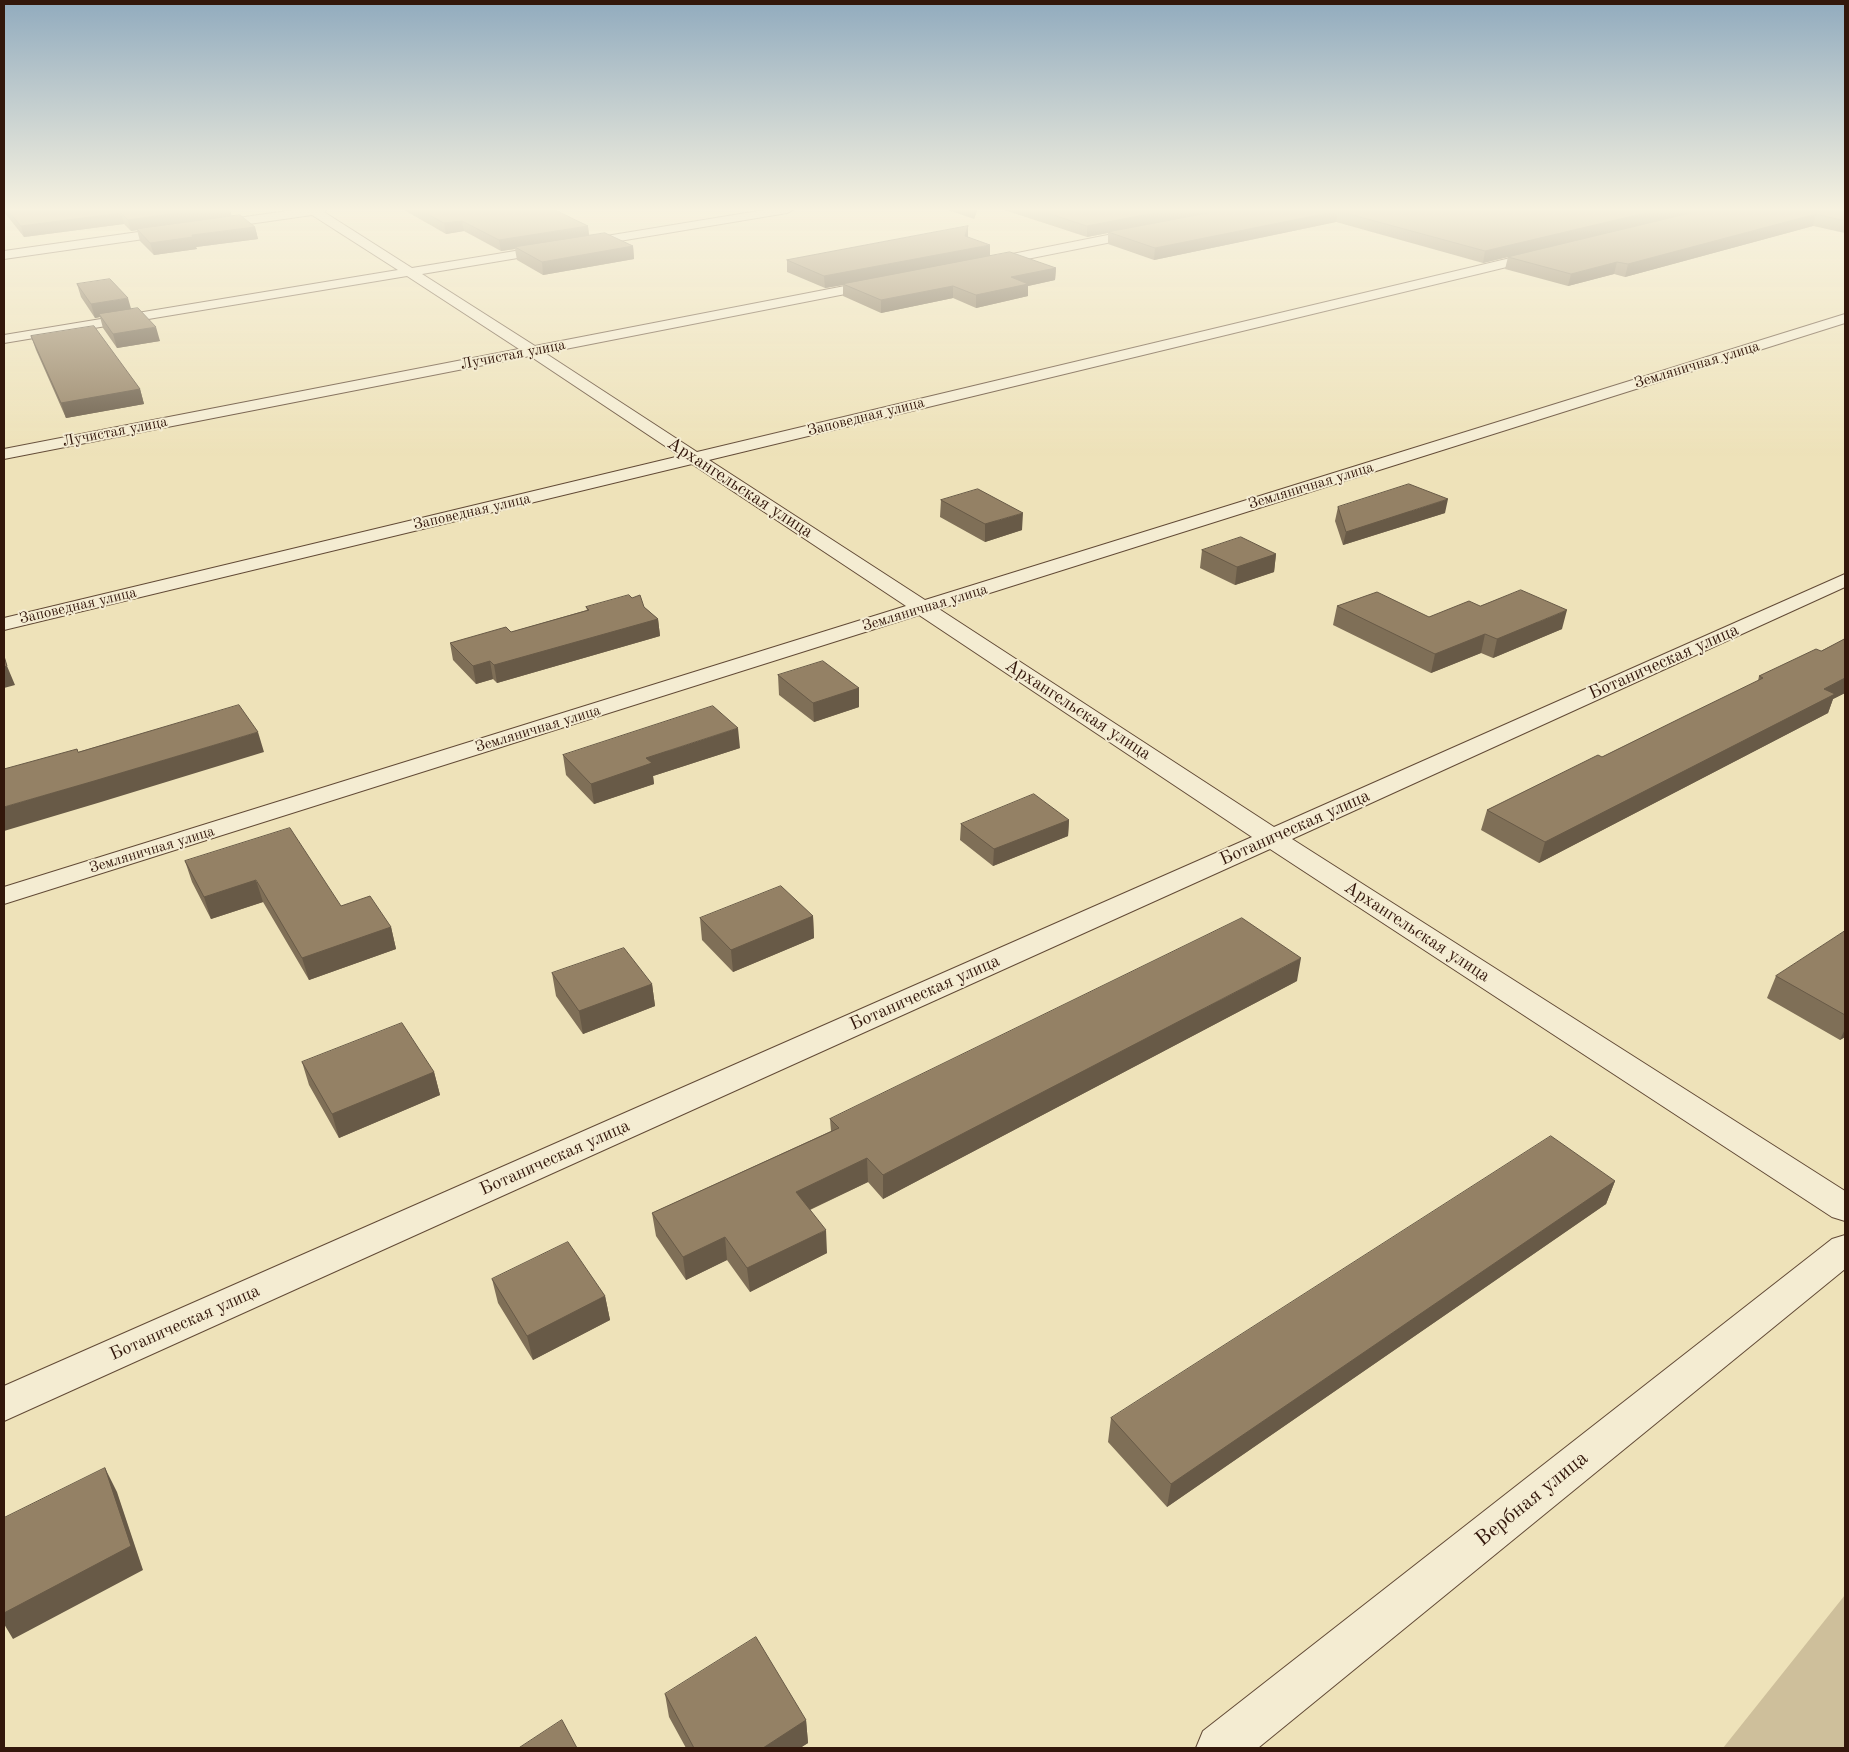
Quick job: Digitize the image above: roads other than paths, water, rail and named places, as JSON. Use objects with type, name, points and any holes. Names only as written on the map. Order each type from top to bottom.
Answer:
[{"type":"street","points":[[4,339],[289,292]]},
{"type":"street","name":"Архангельская улица","points":[[439,292],[924,608],[1272,838],[1845,1208]]},
{"type":"street","name":"Лучистая улица","points":[[4,454],[839,292]]},
{"type":"street","name":"Заповедная улица","points":[[4,624],[1390,292]]},
{"type":"street","name":"Земляничная улица","points":[[4,896],[1845,318]]},
{"type":"street","name":"Ботаническая улица","points":[[4,1404],[1845,580]]},
{"type":"street","name":"Вербная улица","points":[[1220,1748],[1845,1249]]}]
